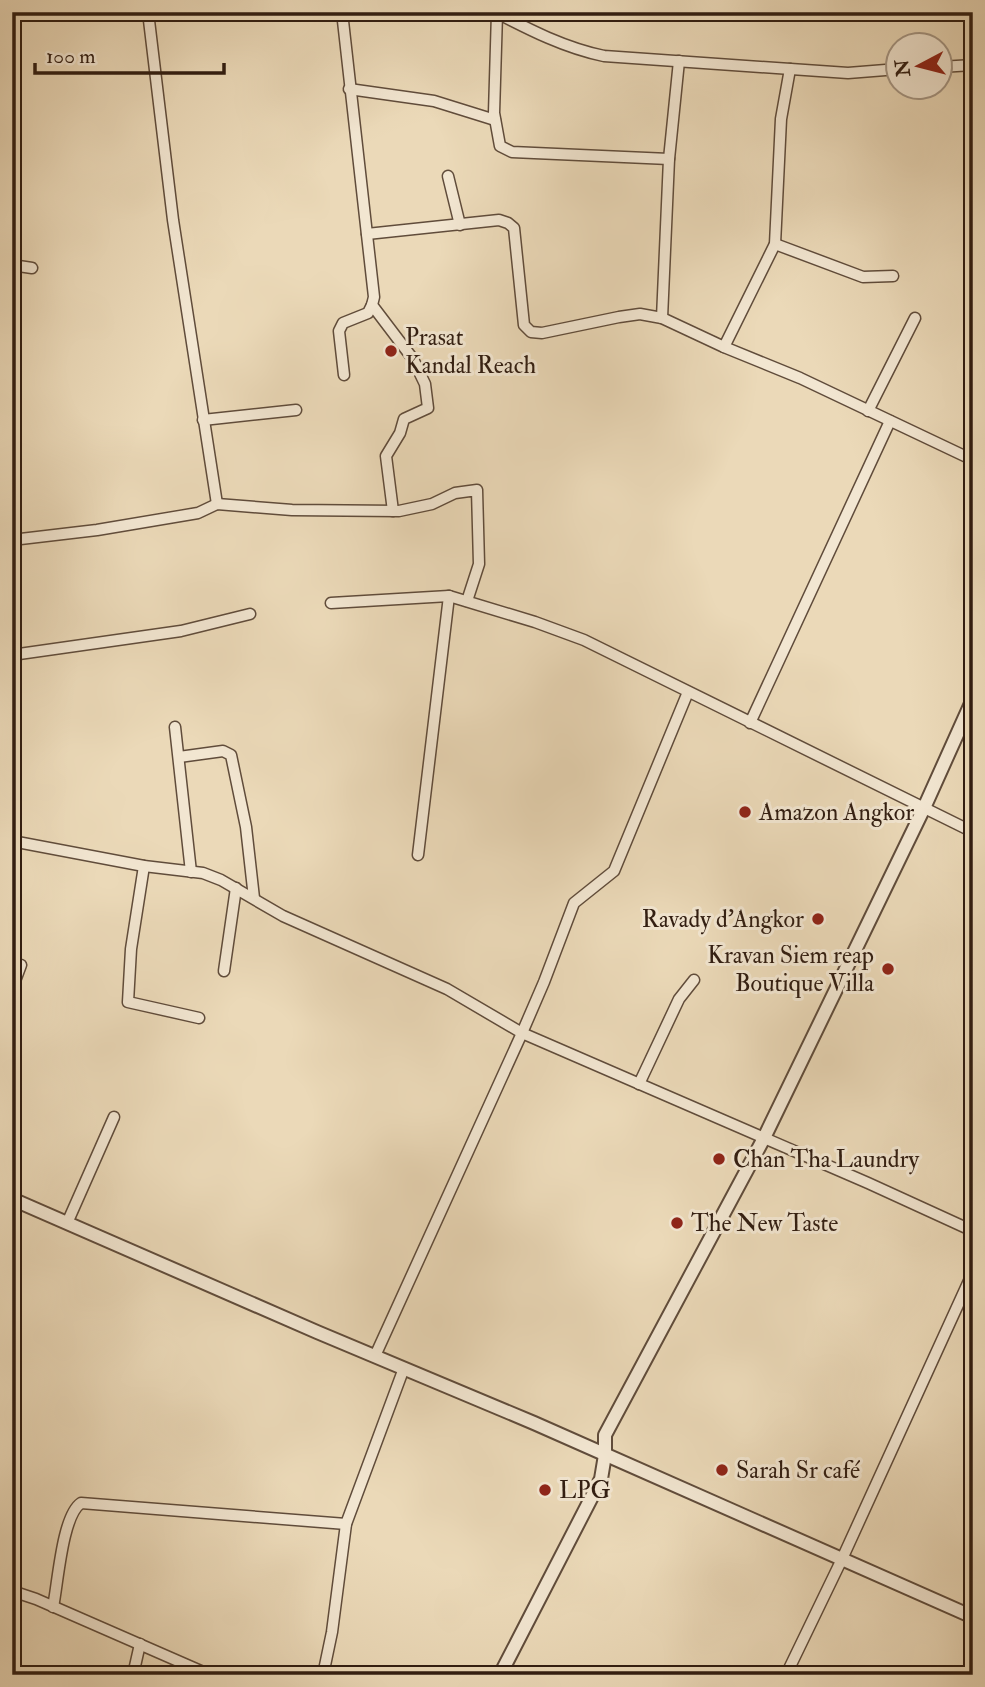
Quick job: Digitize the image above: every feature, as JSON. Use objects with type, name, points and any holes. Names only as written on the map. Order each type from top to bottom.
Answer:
[{"type":"street","points":[[148,12],[173,220],[217,504]]},
{"type":"street","points":[[342,12],[374,297],[368,313],[343,323],[339,331],[344,375]]},
{"type":"street","points":[[668,159],[512,152],[500,146],[495,120],[496,13],[552,40],[583,52],[604,56],[848,72],[884,70]]},
{"type":"street","points":[[662,318],[668,159],[679,61]]},
{"type":"street","points":[[954,66],[973,65]]},
{"type":"street","points":[[724,347],[775,244],[781,119],[790,69]]},
{"type":"street","points":[[349,89],[434,101],[495,120]]},
{"type":"street","points":[[448,176],[460,225]]},
{"type":"street","points":[[367,234],[499,220],[508,223],[513,228],[524,325],[531,332],[542,333],[639,314],[662,318],[800,378],[973,460]]},
{"type":"street","points":[[775,244],[863,277],[893,276]]},
{"type":"street","points":[[12,265],[32,268]]},
{"type":"street","points":[[372,305],[413,359],[425,384],[428,408],[404,419],[386,456],[393,511]]},
{"type":"street","points":[[868,411],[915,318]]},
{"type":"street","points":[[202,420],[296,410]]},
{"type":"street","points":[[750,723],[890,421]]},
{"type":"street","points":[[12,540],[97,530],[198,513],[217,504],[292,510],[393,511],[432,504],[455,493],[477,490],[479,564],[467,601]]},
{"type":"street","points":[[418,855],[449,596]]},
{"type":"street","points":[[331,603],[449,596],[584,640],[973,832]]},
{"type":"street","points":[[12,655],[181,631],[250,614]]},
{"type":"street","points":[[375,1356],[522,1033],[574,903],[614,871],[688,692]]},
{"type":"street","points":[[500,1675],[601,1479],[605,1435],[764,1138],[924,808],[973,699]]},
{"type":"street","points":[[176,727],[191,872]]},
{"type":"street","points":[[179,757],[223,751],[231,755],[246,827],[254,898]]},
{"type":"street","points":[[12,841],[144,866],[191,872],[221,880],[283,916],[447,989],[522,1033],[973,1231]]},
{"type":"street","points":[[144,866],[131,948],[128,1002],[130,1005],[199,1018]]},
{"type":"street","points":[[224,971],[236,888]]},
{"type":"street","points":[[12,989],[21,965]]},
{"type":"street","points":[[639,1084],[679,999],[694,980]]},
{"type":"street","points":[[68,1221],[114,1117]]},
{"type":"street","points":[[12,1199],[68,1221],[973,1617]]},
{"type":"street","points":[[786,1675],[973,1272]]},
{"type":"street","points":[[323,1675],[332,1632],[346,1524],[404,1368]]},
{"type":"street","points":[[53,1607],[68,1525],[74,1509],[80,1503],[346,1524]]},
{"type":"street","points":[[12,1591],[210,1675]]},
{"type":"street","points":[[133,1675],[140,1644]]},
{"type":"place","name":"Prasat Kandal Reach","points":[[391,351]]},
{"type":"place","name":"Amazon Angkor","points":[[745,812]]},
{"type":"place","name":"Ravady d'Angkor","points":[[818,919]]},
{"type":"place","name":"Kravan Siem reap Boutique Villa","points":[[888,969]]},
{"type":"place","name":"Chan Tha Laundry","points":[[719,1159]]},
{"type":"place","name":"The New Taste","points":[[677,1223]]},
{"type":"place","name":"Sarah Sr café","points":[[722,1470]]},
{"type":"place","name":"LPG","points":[[545,1490]]}]
